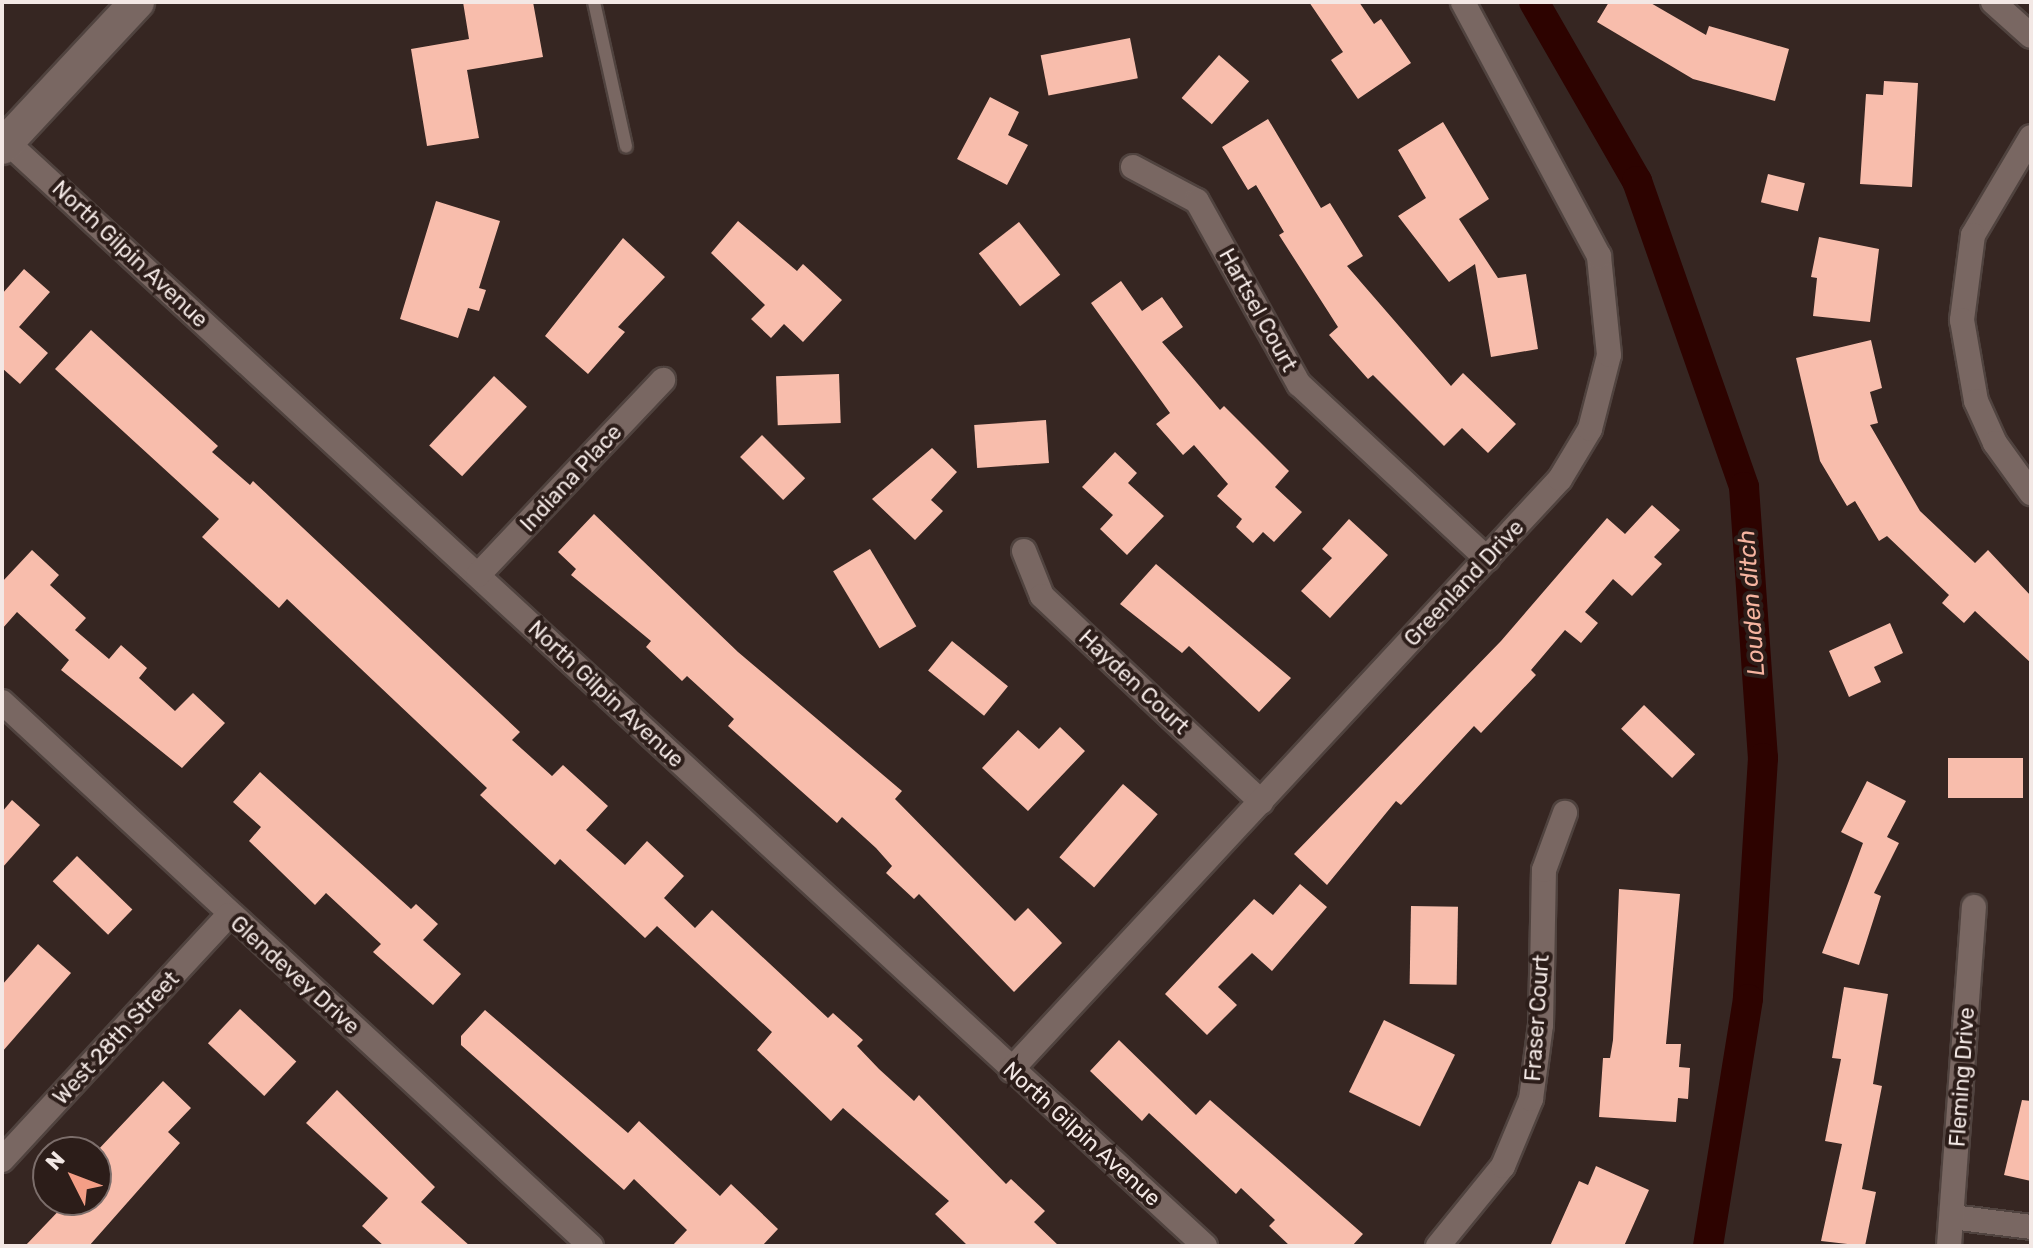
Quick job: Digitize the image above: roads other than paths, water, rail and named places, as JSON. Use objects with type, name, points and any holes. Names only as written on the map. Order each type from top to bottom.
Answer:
[{"type":"main road","points":[[4,144],[137,2]]},
{"type":"street","name":"Greenland Drive","points":[[1011,1070],[1487,559],[1579,453],[1604,379],[1609,314],[1599,256],[1463,2]]},
{"type":"street","points":[[1993,2],[2031,36]]},
{"type":"street","points":[[2031,137],[1973,235],[1962,320],[1976,401],[1995,443],[2031,493]]},
{"type":"street","name":"North Gilpin Avenue","points":[[4,144],[478,575],[1205,1246]]},
{"type":"street","name":"Hartsel Court","points":[[1133,167],[1197,201],[1299,384],[1487,559]]},
{"type":"street","name":"Indiana Place","points":[[478,575],[663,380]]},
{"type":"street","name":"Hayden Court","points":[[1024,551],[1042,596],[1261,802]]},
{"type":"street","name":"Glendevey Drive","points":[[2,702],[229,915],[591,1246]]},
{"type":"street","name":"Fraser Court","points":[[1438,1246],[1503,1166],[1531,1099],[1541,1025],[1544,870],[1565,813]]},
{"type":"street","name":"Fleming Drive","points":[[1949,1246],[1974,907]]},
{"type":"street","name":"West 28th Street","points":[[2,1160],[229,915]]},
{"type":"street","points":[[1952,1217],[2031,1227]]},
{"type":"lane","points":[[594,2],[626,146]]},
{"type":"waterway","name":"Louden ditch","points":[[1534,2],[1637,181],[1744,487],[1763,758],[1748,999],[1708,1246]]}]
